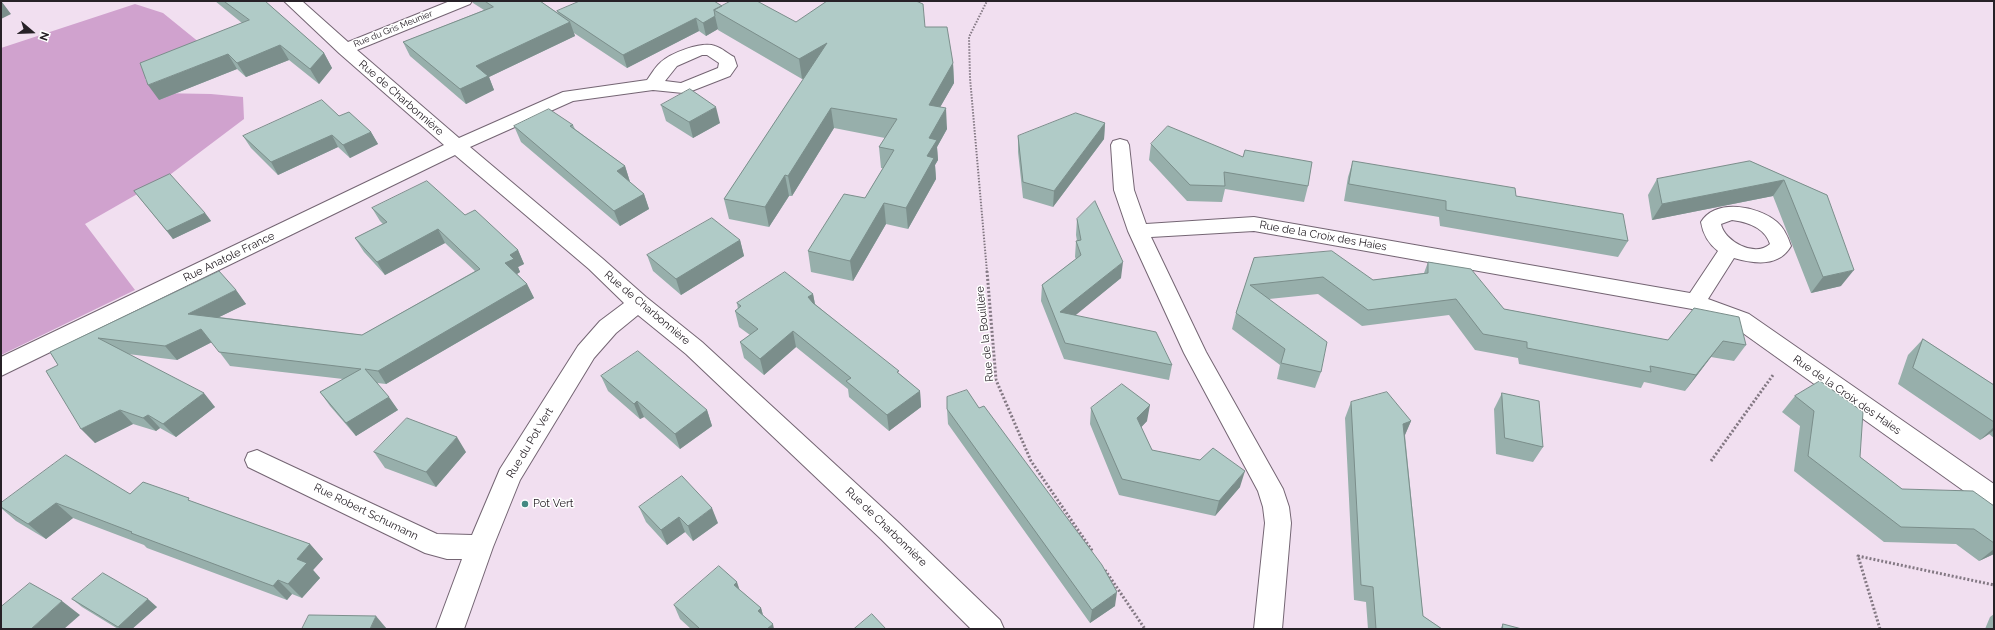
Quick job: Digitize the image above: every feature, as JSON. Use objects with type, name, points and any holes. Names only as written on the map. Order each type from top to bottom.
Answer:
[{"type":"street","name":"Rue de Charbonnière","points":[[292,1],[457,147],[596,264],[638,303],[700,353],[895,535],[990,629]]},
{"type":"street","name":"Rue du Gris Meunier","points":[[345,49],[464,1]]},
{"type":"street","name":"Rue Anatole France","points":[[1,367],[457,147],[569,96],[653,86]]},
{"type":"street","points":[[1120,145],[1124,190],[1138,231],[1195,353],[1270,489],[1276,507],[1278,523],[1268,629]]},
{"type":"street","name":"Rue de la Croix des Haies","points":[[1138,231],[1254,224],[1695,302],[1740,320],[1994,498]]},
{"type":"street","points":[[1695,302],[1730,249]]},
{"type":"street","name":"Rue du Pot Vert","points":[[450,629],[480,547],[509,476],[586,352],[608,327],[638,303]]},
{"type":"street","name":"Rue Robert Schumann","points":[[257,460],[434,545],[447,547],[480,547]]},
{"type":"path","name":"Rue de la Bouillère","points":[[987,1],[969,36],[996,380],[1031,461],[1096,557]]},
{"type":"path","points":[[1711,461],[1789,354]]},
{"type":"path","points":[[1880,629],[1858,556],[1994,585]]},
{"type":"path","points":[[1101,564],[1145,629]]},
{"type":"shaded area","points":[[135,4],[163,13],[200,43],[145,79],[156,93],[211,94],[243,97],[244,119],[167,177],[85,224],[135,290],[1,355],[1,48]]},
{"type":"building","points":[[224,1],[265,1],[324,53],[310,69],[280,45],[237,63],[228,54],[148,85],[140,63],[249,20]]},
{"type":"building","points":[[485,1],[540,1],[570,22],[476,66],[488,76],[460,89],[403,42],[493,7]]},
{"type":"building","points":[[580,1],[714,1],[722,6],[714,10],[715,16],[703,23],[696,18],[623,55],[557,11]]},
{"type":"building","points":[[731,1],[757,1],[796,22],[827,1],[916,1],[923,4],[925,27],[947,27],[953,63],[929,105],[946,108],[929,138],[937,140],[927,156],[934,158],[906,208],[884,203],[850,261],[808,251],[844,194],[865,198],[894,150],[879,147],[897,119],[831,108],[788,176],[785,175],[765,207],[724,199],[827,43],[799,59],[714,10]]},
{"type":"building","points":[[690,89],[716,107],[689,122],[661,105]]},
{"type":"building","points":[[322,100],[339,116],[349,112],[371,132],[343,145],[332,135],[271,162],[243,136]]},
{"type":"building","points":[[549,109],[573,125],[570,126],[625,166],[617,171],[644,194],[614,211],[514,126]]},
{"type":"building","points":[[1076,113],[1105,123],[1054,191],[1023,182],[1018,136]]},
{"type":"building","points":[[1168,126],[1243,157],[1245,150],[1312,162],[1308,186],[1224,172],[1225,186],[1190,185],[1151,144]]},
{"type":"building","points":[[1353,161],[1515,188],[1516,196],[1623,214],[1628,241],[1446,210],[1446,201],[1349,184]]},
{"type":"building","points":[[1750,161],[1827,195],[1854,270],[1823,277],[1784,180],[1662,204],[1657,179]]},
{"type":"building","points":[[170,174],[205,213],[167,231],[134,191]]},
{"type":"building","points":[[427,181],[465,215],[475,210],[518,250],[510,255],[514,259],[505,263],[527,284],[378,371],[365,369],[389,397],[346,423],[320,392],[361,369],[219,352],[201,329],[165,346],[98,338],[204,393],[163,424],[148,415],[143,418],[120,410],[81,429],[46,371],[58,365],[50,352],[219,271],[236,290],[188,314],[362,335],[480,269],[438,229],[377,262],[355,238],[387,222],[372,208]]},
{"type":"building","points":[[1095,201],[1123,262],[1060,312],[1156,332],[1172,365],[1065,343],[1042,285],[1081,255],[1076,241],[1081,240],[1077,219]]},
{"type":"building","points":[[712,218],[740,240],[676,279],[647,255]]},
{"type":"building","points":[[1332,251],[1373,280],[1428,273],[1428,262],[1471,269],[1504,309],[1668,340],[1694,308],[1739,317],[1746,345],[1723,341],[1696,375],[1650,366],[1651,372],[1527,348],[1527,342],[1483,334],[1456,299],[1368,310],[1323,277],[1250,285],[1327,342],[1321,372],[1281,363],[1285,349],[1236,313],[1254,258]]},
{"type":"building","points":[[785,272],[813,294],[808,297],[813,303],[899,371],[897,372],[920,391],[887,415],[846,381],[851,378],[793,331],[760,359],[740,342],[758,329],[735,311],[741,306],[737,303]]},
{"type":"building","points":[[1923,339],[1994,385],[1994,422],[1913,368]]},
{"type":"building","points":[[638,351],[707,410],[675,434],[637,401],[634,404],[601,376]]},
{"type":"building","points":[[1820,381],[1863,412],[1860,457],[1902,489],[1973,491],[1994,506],[1994,543],[1974,529],[1901,527],[1808,456],[1814,411],[1795,396]]},
{"type":"building","points":[[1122,384],[1150,405],[1137,418],[1152,450],[1200,460],[1213,448],[1245,471],[1219,501],[1122,479],[1091,408]]},
{"type":"building","points":[[967,390],[979,408],[984,406],[1102,565],[1117,592],[1092,610],[947,409],[947,397]]},
{"type":"building","points":[[1387,392],[1411,421],[1403,424],[1423,616],[1442,629],[1376,629],[1373,587],[1361,585],[1351,402]]},
{"type":"building","points":[[1502,393],[1539,401],[1543,447],[1505,438]]},
{"type":"building","points":[[407,418],[457,437],[426,472],[374,452]]},
{"type":"building","points":[[66,455],[130,494],[143,482],[189,498],[188,500],[310,544],[297,559],[307,563],[288,584],[278,580],[273,586],[131,533],[132,532],[56,503],[28,524],[1,507],[1,503]]},
{"type":"building","points":[[682,476],[712,508],[688,526],[679,517],[661,530],[639,507]]},
{"type":"building","points":[[719,566],[737,582],[734,585],[761,608],[758,611],[773,624],[767,629],[700,629],[674,605]]},
{"type":"building","points":[[103,573],[148,599],[118,627],[72,599]]},
{"type":"building","points":[[30,583],[62,601],[31,629],[1,629],[1,607]]},
{"type":"building","points":[[872,614],[886,629],[854,629]]},
{"type":"building","points":[[309,615],[376,616],[370,629],[302,629]]},
{"type":"building","points":[[1503,624],[1522,629],[1503,629]]},
{"type":"place","name":"Pot Vert","points":[[525,504]]}]
